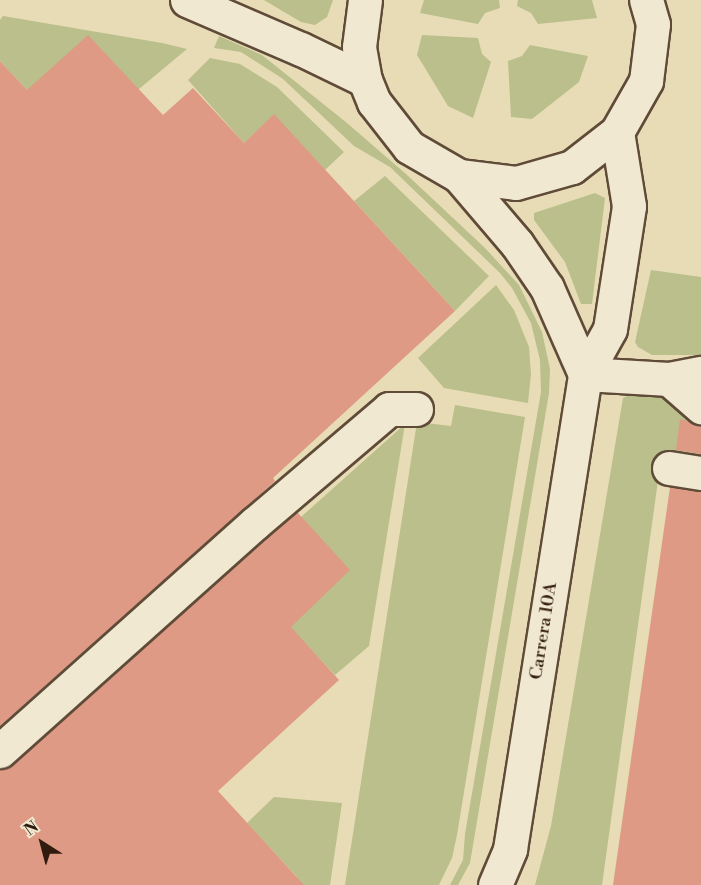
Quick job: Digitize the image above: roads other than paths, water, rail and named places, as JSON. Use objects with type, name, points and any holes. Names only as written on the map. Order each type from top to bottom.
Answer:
[{"type":"street","points":[[187,0],[248,25],[365,80]]},
{"type":"street","points":[[365,0],[359,47],[365,80],[374,102],[409,147],[459,176],[517,244],[547,288],[585,374]]},
{"type":"street","points":[[459,176],[516,183],[561,171],[572,167],[617,132],[646,81],[654,8]]},
{"type":"street","points":[[585,374],[610,329],[629,206],[617,132]]},
{"type":"street","points":[[585,374],[669,379],[701,373]]},
{"type":"street","name":"Carrera 10A","points":[[495,885],[510,849],[585,374]]},
{"type":"street","points":[[669,379],[701,407]]},
{"type":"street","points":[[0,751],[254,524],[389,409],[416,409]]},
{"type":"street","points":[[669,468],[701,473]]}]
